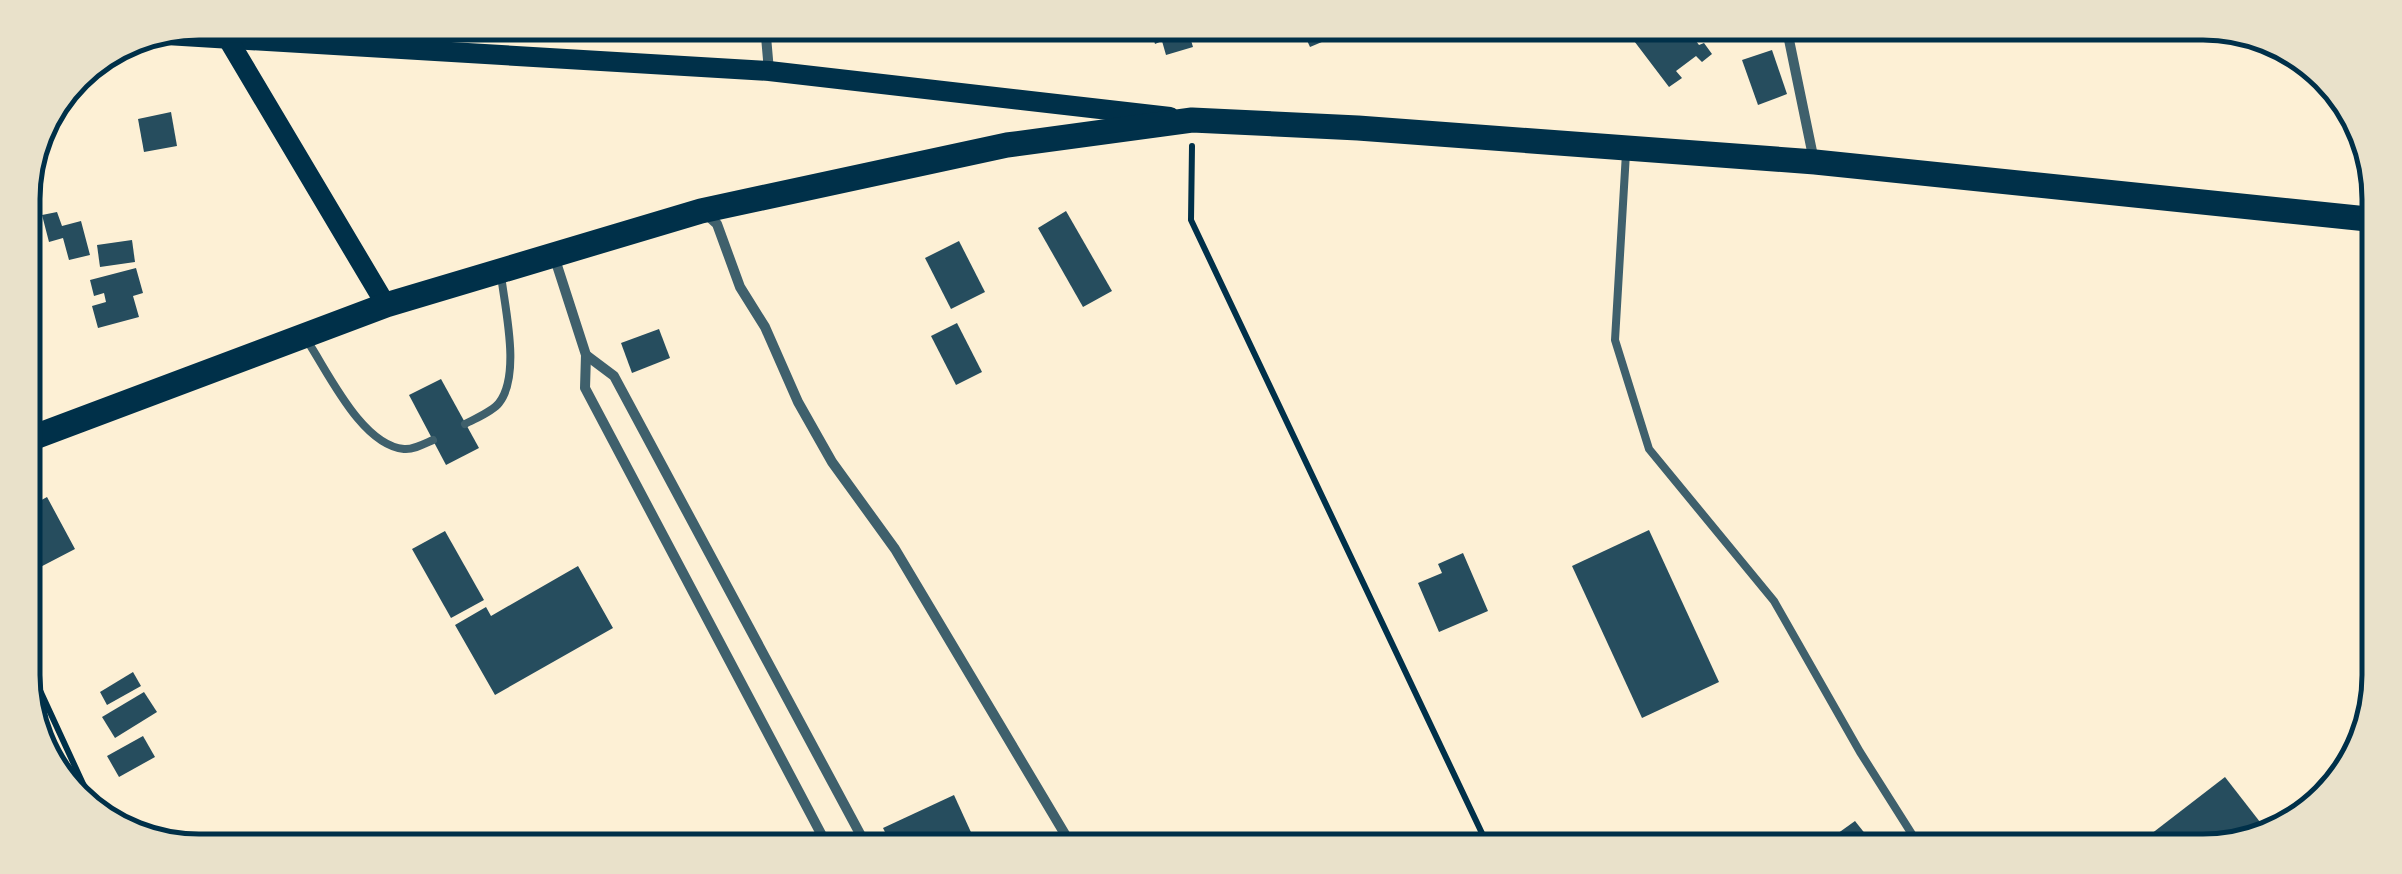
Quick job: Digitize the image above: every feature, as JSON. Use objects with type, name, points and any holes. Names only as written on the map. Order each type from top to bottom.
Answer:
[{"type":"main road","points":[[219,40],[769,71],[1192,120],[1358,128],[1814,162],[2362,218]]},
{"type":"main road","points":[[230,41],[386,305]]},
{"type":"main road","points":[[40,435],[386,305],[701,210],[1006,145],[1192,120]]},
{"type":"street","points":[[766,40],[769,71]]},
{"type":"street","points":[[1789,40],[1814,162]]},
{"type":"street","points":[[701,210],[717,224],[740,287],[765,327],[798,402],[832,462],[895,549],[1065,834]]},
{"type":"street","points":[[554,255],[586,355],[585,388],[821,834]]},
{"type":"street","points":[[586,355],[614,376],[860,834]]},
{"type":"lane","points":[[1626,149],[1615,340],[1649,449],[1774,601],[1912,834]]},
{"type":"lane","points":[[465,424],[498,405],[508,386],[511,360],[500,271]]},
{"type":"lane","points":[[304,336],[369,434],[386,446],[408,450],[433,440]]},
{"type":"path","points":[[1192,120],[1191,220],[1481,834]]},
{"type":"path","points":[[42,694],[83,784]]},
{"type":"building","points":[[1154,40],[1191,40],[1193,47],[1166,55],[1162,41],[1155,44]]},
{"type":"building","points":[[1307,40],[1327,40],[1310,47]]},
{"type":"building","points":[[1633,40],[1704,43],[1712,54],[1702,62],[1696,56],[1676,71],[1682,78],[1669,87]]},
{"type":"building","points":[[1772,50],[1787,94],[1758,105],[1742,60]]},
{"type":"building","points":[[171,112],[177,146],[144,152],[138,119]]},
{"type":"building","points":[[1066,211],[1112,291],[1083,307],[1038,228]]},
{"type":"building","points":[[57,212],[62,226],[81,221],[90,255],[69,260],[63,238],[49,242],[42,215]]},
{"type":"building","points":[[132,240],[135,262],[100,267],[97,245]]},
{"type":"building","points":[[959,241],[985,292],[951,309],[925,258]]},
{"type":"building","points":[[136,268],[143,293],[133,296],[139,317],[98,328],[92,306],[106,302],[104,293],[94,296],[90,280]]},
{"type":"building","points":[[957,323],[982,372],[956,385],[931,336]]},
{"type":"building","points":[[659,329],[670,358],[632,373],[621,343]]},
{"type":"building","points":[[441,379],[479,448],[446,465],[409,395]]},
{"type":"building","points":[[47,497],[75,549],[40,567],[40,501]]},
{"type":"building","points":[[1649,530],[1719,682],[1642,718],[1572,566]]},
{"type":"building","points":[[445,531],[484,600],[451,618],[412,549]]},
{"type":"building","points":[[1463,553],[1488,611],[1439,632],[1418,583],[1442,573],[1438,564]]},
{"type":"building","points":[[578,566],[613,628],[495,695],[455,625],[486,607],[491,616]]},
{"type":"building","points":[[133,672],[141,686],[107,705],[100,692]]},
{"type":"building","points":[[144,692],[157,712],[115,738],[102,717]]},
{"type":"building","points":[[143,736],[155,757],[119,777],[107,756]]},
{"type":"building","points":[[2225,777],[2261,823],[2214,834],[2151,834]]},
{"type":"building","points":[[954,795],[972,834],[886,834],[883,828]]},
{"type":"building","points":[[1855,821],[1865,834],[1837,834]]}]
